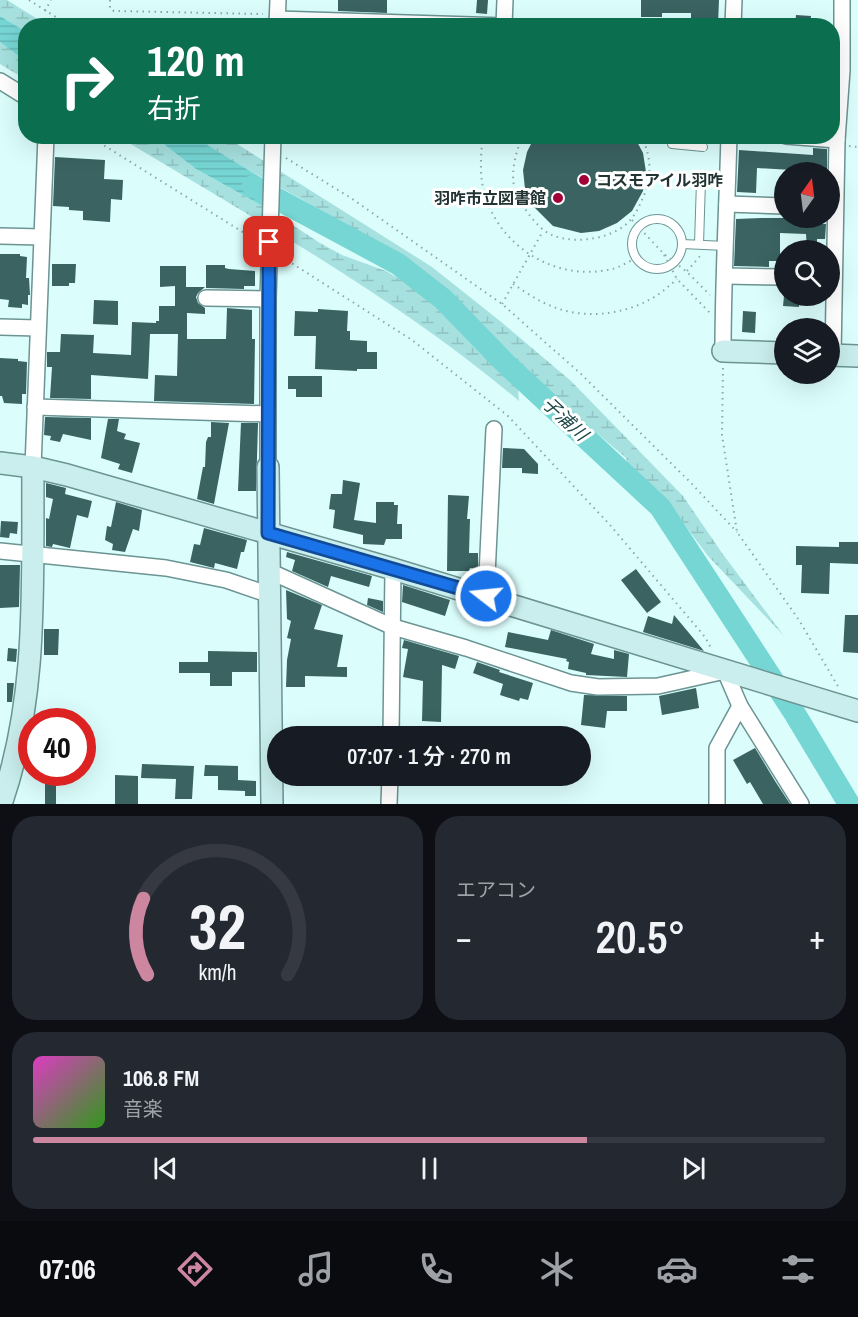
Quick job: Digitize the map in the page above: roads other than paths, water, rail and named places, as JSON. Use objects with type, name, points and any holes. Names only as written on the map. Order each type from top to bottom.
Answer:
[{"type":"street","points":[[505,0],[505,18]]},
{"type":"street","points":[[733,18],[734,0]]},
{"type":"street","points":[[839,18],[840,0]]},
{"type":"street","points":[[278,15],[340,18]]},
{"type":"street","points":[[0,81],[18,92]]},
{"type":"street","points":[[1,804],[13,767],[26,700],[32,627],[33,467],[46,144]]},
{"type":"street","points":[[729,144],[722,308],[723,351],[774,353]]},
{"type":"street","points":[[836,162],[837,144]]},
{"type":"street","points":[[272,147],[268,299],[268,533],[272,804]]},
{"type":"street","points":[[727,204],[774,206]]},
{"type":"street","points":[[0,236],[42,237]]},
{"type":"street","points":[[725,276],[774,277]]},
{"type":"street","points":[[206,298],[268,299]]},
{"type":"street","points":[[0,327],[38,328]]},
{"type":"street","points":[[840,355],[858,356]]},
{"type":"street","points":[[35,407],[268,414]]},
{"type":"street","points":[[486,596],[494,429]]},
{"type":"street","points":[[0,463],[33,467],[67,475],[393,569],[849,708]]},
{"type":"street","points":[[0,551],[166,568],[226,580],[270,595]]},
{"type":"street","points":[[391,726],[393,569]]},
{"type":"street","points":[[269,571],[393,627],[466,648],[571,683],[598,687],[658,686],[725,671]]},
{"type":"street","points":[[725,671],[740,706],[801,804]]},
{"type":"street","points":[[717,804],[717,748],[740,706]]},
{"type":"street","points":[[389,804],[390,786]]},
{"type":"lane","points":[[672,144],[703,147]]},
{"type":"lane","points":[[701,181],[703,245]]},
{"type":"lane","points":[[664,220],[677,229],[682,244],[681,254],[672,264],[653,269],[641,263],[632,245],[639,228],[648,221],[664,220]]},
{"type":"lane","points":[[682,244],[726,246]]},
{"type":"waterway","name":"子浦川","points":[[253,186],[398,264],[443,299],[505,363],[660,507],[795,714],[849,804]]},
{"type":"place","name":"コスモアイル羽咋","points":[[584,180]]},
{"type":"place","name":"羽咋市立図書館","points":[[558,198]]}]
